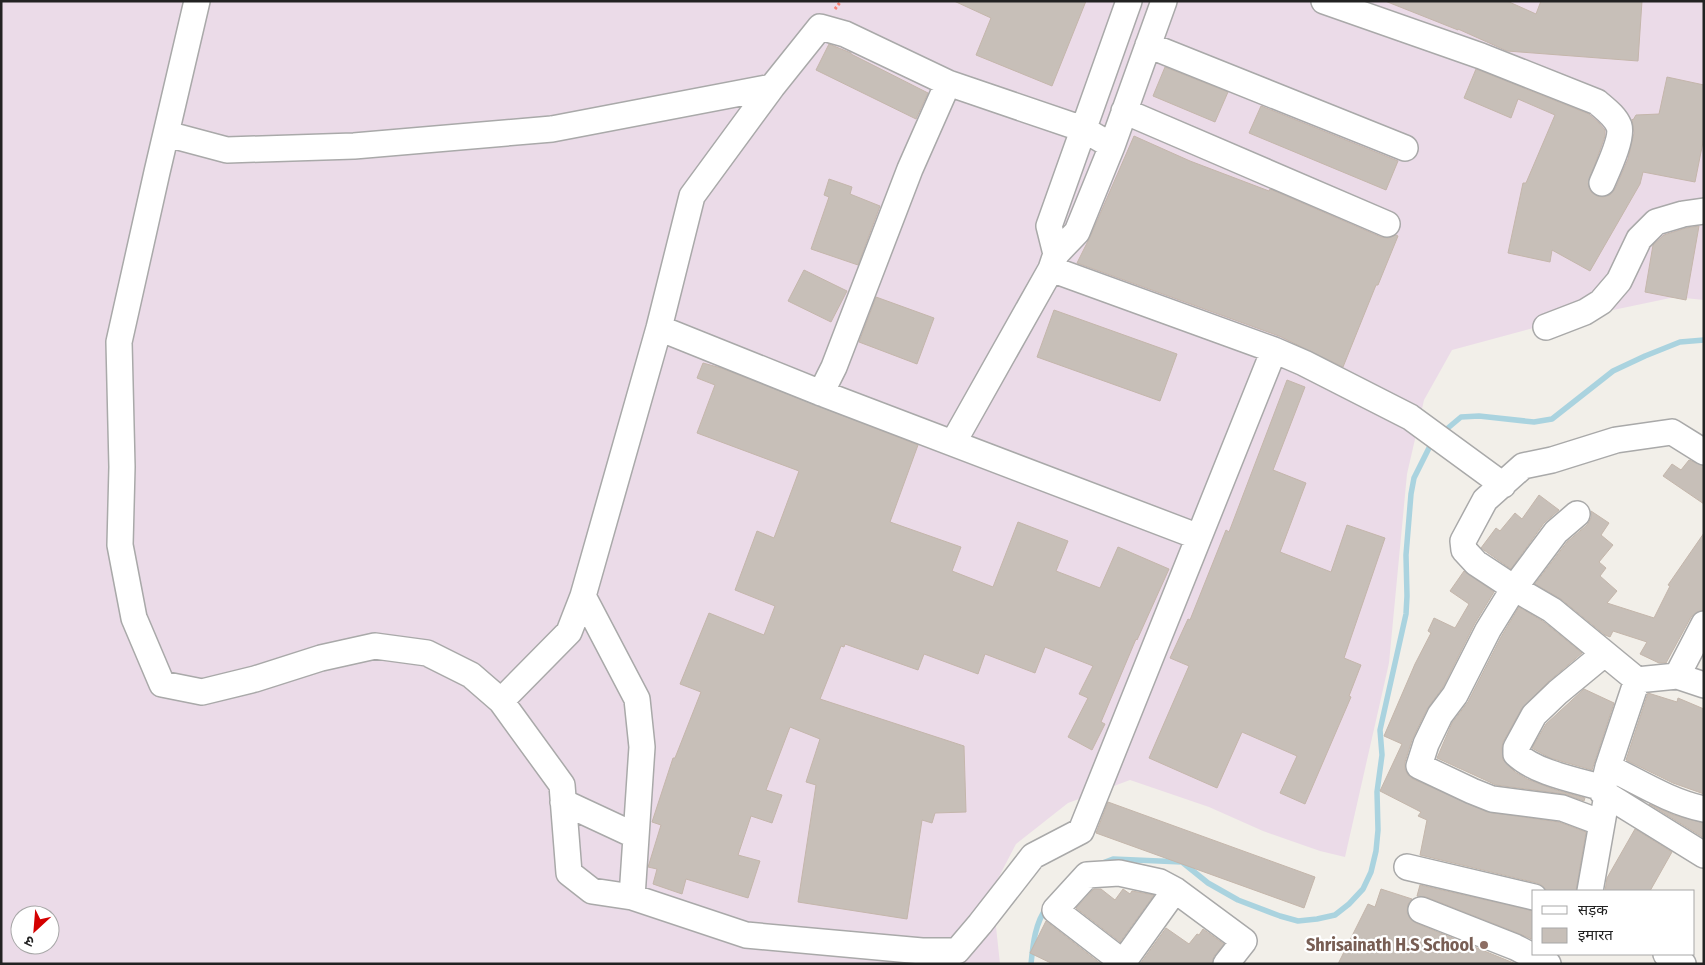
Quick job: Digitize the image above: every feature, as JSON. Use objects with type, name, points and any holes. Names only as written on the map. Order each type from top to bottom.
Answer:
[{"type":"street","points":[[198,1],[119,342],[122,467],[120,544],[134,618],[162,684],[202,692],[255,679],[321,658],[375,646],[427,653],[471,674],[501,701],[562,785],[569,873],[592,890],[632,897],[746,934],[922,951],[957,951],[1033,856],[1082,831],[1274,350]]},
{"type":"street","points":[[1053,261],[1049,226],[1129,1]]},
{"type":"street","points":[[953,443],[1053,261],[1077,232],[1112,146],[1164,1]]},
{"type":"street","points":[[1324,1],[1481,56],[1597,102],[1615,120],[1619,126],[1620,136],[1602,183]]},
{"type":"street","points":[[501,701],[569,632],[584,596],[659,328],[692,196],[772,87],[820,27],[845,34],[948,83],[1083,129],[1112,146]]},
{"type":"street","points":[[1148,45],[1404,148]]},
{"type":"street","points":[[820,393],[834,367],[910,169],[948,83]]},
{"type":"street","points":[[167,134],[227,150],[354,146],[552,129],[772,87]]},
{"type":"street","points":[[1124,111],[1387,224]]},
{"type":"street","points":[[1546,327],[1585,312],[1601,302],[1619,281],[1639,239],[1656,222],[1683,214],[1704,211]]},
{"type":"street","points":[[1053,261],[1304,362],[1410,417],[1496,481]]},
{"type":"street","points":[[659,328],[820,393],[1199,537]]},
{"type":"street","points":[[1704,452],[1672,432],[1616,440],[1552,460],[1523,466],[1496,481],[1463,540],[1464,550],[1476,563],[1552,610],[1637,680],[1677,676],[1704,685]]},
{"type":"street","points":[[1577,514],[1556,532],[1514,588],[1488,630],[1455,695],[1440,714],[1426,744],[1419,766],[1492,799],[1562,808],[1602,823]]},
{"type":"street","points":[[584,596],[637,699],[642,747],[632,897]]},
{"type":"street","points":[[1677,676],[1704,624]]},
{"type":"street","points":[[1604,654],[1558,692],[1534,715],[1516,748],[1516,754],[1551,772],[1668,796],[1694,807],[1704,809]]},
{"type":"street","points":[[1590,890],[1602,823],[1606,784],[1637,680]]},
{"type":"street","points":[[1606,784],[1704,855]]},
{"type":"street","points":[[563,802],[636,836]]},
{"type":"street","points":[[1406,867],[1532,897]]},
{"type":"street","points":[[1175,890],[1123,963],[1055,910],[1087,875],[1119,873],[1160,882],[1175,890],[1244,942],[1226,964]]},
{"type":"street","points":[[1421,910],[1515,947],[1548,964]]},
{"type":"street","points":[[1668,955],[1683,964]]},
{"type":"shaded area","points":[[1,1],[1704,1],[1704,300],[1675,297],[1556,322],[1452,350],[1424,400],[1407,474],[1389,663],[1345,857],[1320,851],[1263,831],[1209,807],[1130,780],[1068,803],[1016,844],[992,890],[1000,964],[1,964]]},
{"type":"building","points":[[954,1],[1086,1],[1052,86],[976,55],[991,18]]},
{"type":"building","points":[[1385,1],[1507,1],[1536,14],[1541,1],[1642,1],[1638,61],[1507,51],[1458,29]]},
{"type":"building","points":[[829,44],[851,53],[928,93],[916,119],[816,70]]},
{"type":"building","points":[[1165,67],[1228,92],[1215,122],[1153,96]]},
{"type":"building","points":[[1476,69],[1589,114],[1599,123],[1605,130],[1605,136],[1588,184],[1591,192],[1603,197],[1610,195],[1615,189],[1628,159],[1634,133],[1632,119],[1636,115],[1659,114],[1667,77],[1704,85],[1704,137],[1695,182],[1643,172],[1640,184],[1590,271],[1552,250],[1550,262],[1508,253],[1523,183],[1526,183],[1555,115],[1518,99],[1511,118],[1464,98]]},
{"type":"building","points":[[1261,106],[1398,161],[1386,190],[1249,133]]},
{"type":"building","points":[[1134,136],[1190,161],[1269,191],[1270,189],[1381,237],[1398,236],[1343,367],[1279,336],[1077,263]]},
{"type":"building","points":[[829,179],[852,187],[850,194],[880,206],[858,265],[811,249],[829,197],[824,195]]},
{"type":"building","points":[[1699,226],[1686,300],[1645,292],[1653,245],[1664,235]]},
{"type":"building","points":[[804,270],[847,291],[831,322],[788,301]]},
{"type":"building","points":[[876,297],[934,318],[917,364],[859,342]]},
{"type":"building","points":[[1054,310],[1177,354],[1160,401],[1037,357]]},
{"type":"building","points":[[703,363],[721,368],[918,445],[890,522],[961,547],[952,571],[993,587],[1018,522],[1068,541],[1056,571],[1100,588],[1118,547],[1169,569],[1136,639],[1101,722],[1105,724],[1092,750],[1068,737],[1088,698],[1079,694],[1093,666],[1045,647],[1035,673],[985,654],[978,674],[924,654],[918,670],[845,644],[844,647],[841,646],[820,699],[964,746],[966,812],[935,813],[932,823],[922,820],[907,919],[798,902],[816,785],[806,782],[820,739],[790,727],[766,790],[782,795],[772,823],[751,816],[738,855],[760,861],[748,898],[686,879],[682,894],[653,884],[657,869],[648,867],[661,825],[652,822],[673,758],[675,758],[701,692],[680,684],[709,613],[764,635],[775,606],[735,590],[757,531],[774,538],[799,471],[697,433],[715,385],[697,378]]},
{"type":"building","points":[[1287,380],[1305,387],[1273,470],[1306,483],[1280,552],[1331,572],[1347,525],[1385,538],[1344,658],[1361,665],[1349,696],[1351,697],[1305,804],[1280,793],[1297,756],[1242,732],[1217,788],[1149,758],[1189,666],[1170,658],[1188,619],[1190,620],[1226,530],[1229,532]]},
{"type":"building","points":[[1689,460],[1704,466],[1704,504],[1663,476],[1672,464],[1681,470]]},
{"type":"building","points":[[1539,495],[1559,510],[1544,523],[1511,569],[1481,548],[1496,528],[1500,531],[1515,513],[1522,519]]},
{"type":"building","points":[[1591,511],[1609,523],[1601,535],[1613,545],[1599,562],[1606,568],[1600,576],[1617,591],[1607,603],[1654,618],[1670,586],[1668,585],[1704,533],[1704,610],[1697,612],[1691,617],[1666,663],[1659,663],[1640,654],[1647,642],[1613,631],[1610,637],[1605,635],[1561,599],[1535,584],[1567,542],[1587,525],[1591,518]]},
{"type":"building","points":[[1464,571],[1494,592],[1475,623],[1443,687],[1427,709],[1412,740],[1405,762],[1405,769],[1413,779],[1487,812],[1559,822],[1586,832],[1576,890],[1546,890],[1537,883],[1420,855],[1427,820],[1418,816],[1421,812],[1380,791],[1402,744],[1384,736],[1415,664],[1431,633],[1428,631],[1434,618],[1455,628],[1469,604],[1450,591]]},
{"type":"building","points":[[1519,607],[1544,622],[1582,653],[1548,682],[1522,708],[1503,742],[1503,760],[1515,772],[1527,779],[1585,798],[1584,801],[1564,794],[1496,785],[1437,758],[1452,723],[1468,702],[1501,637]]},
{"type":"building","points":[[1584,689],[1614,703],[1592,770],[1550,758],[1532,748],[1546,724]]},
{"type":"building","points":[[1648,693],[1677,702],[1678,698],[1704,709],[1704,794],[1673,783],[1626,760]]},
{"type":"building","points":[[1108,802],[1315,877],[1304,908],[1096,833]]},
{"type":"building","points":[[1649,804],[1674,815],[1704,823],[1704,838]]},
{"type":"building","points":[[1635,829],[1672,852],[1651,890],[1605,890],[1607,878]]},
{"type":"building","points":[[1420,885],[1532,911],[1532,939],[1426,897],[1417,896]]},
{"type":"building","points":[[1094,889],[1101,889],[1115,900],[1123,889],[1130,894],[1132,891],[1154,895],[1120,942],[1076,908]]},
{"type":"building","points":[[1381,889],[1412,899],[1408,904],[1407,912],[1410,919],[1416,923],[1516,964],[1338,964],[1368,904],[1375,907]]},
{"type":"building","points":[[1046,921],[1101,964],[1053,964],[1030,953]]},
{"type":"building","points":[[1166,928],[1189,944],[1203,929],[1224,944],[1214,956],[1212,964],[1140,964]]},
{"type":"waterway","points":[[1442,433],[1461,417],[1479,416],[1534,422],[1552,419],[1613,371],[1680,342],[1704,340]]},
{"type":"waterway","points":[[1100,864],[1113,859],[1182,862],[1208,883],[1238,900],[1298,921],[1335,915],[1363,889],[1371,872],[1376,851],[1378,830],[1377,792],[1382,755],[1380,730],[1406,614],[1406,555],[1411,494],[1414,478],[1433,440]]},
{"type":"waterway","points":[[1031,964],[1037,927],[1047,907]]},
{"type":"place","name":"Shrisainath H.S School","points":[[1484,945]]}]
